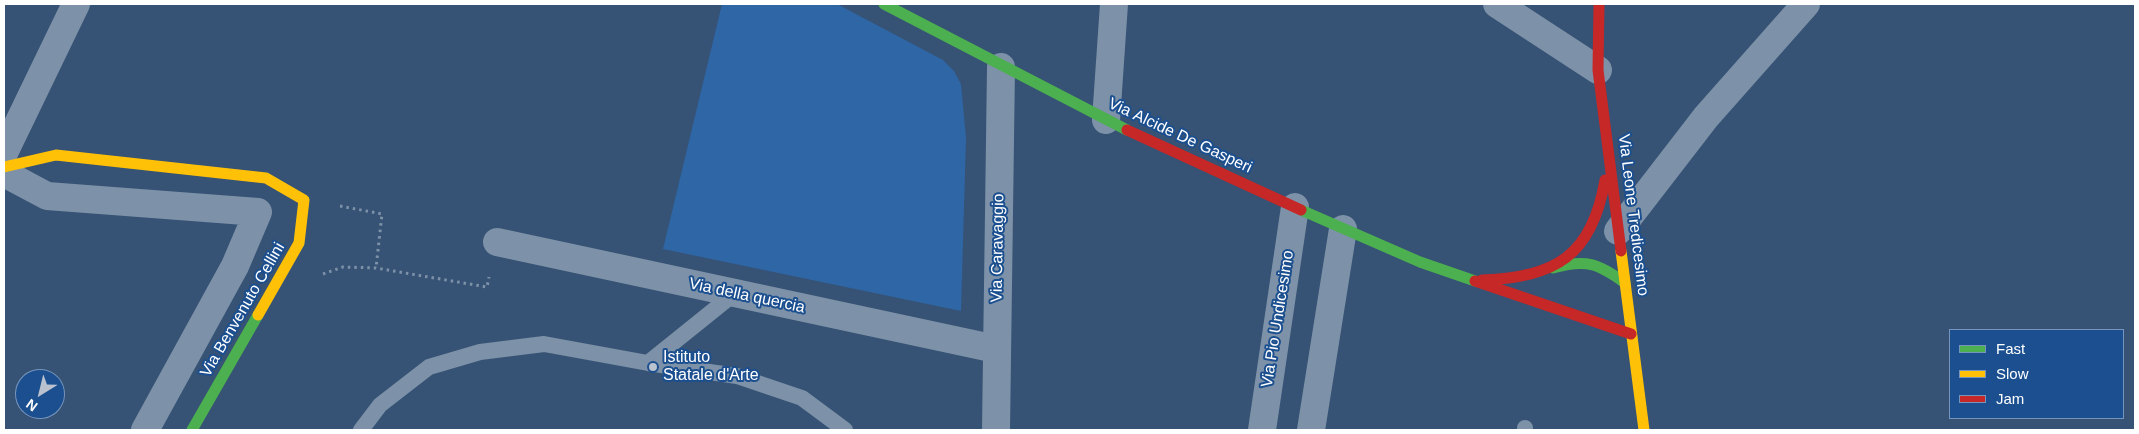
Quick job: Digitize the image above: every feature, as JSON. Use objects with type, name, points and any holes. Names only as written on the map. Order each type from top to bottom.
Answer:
[{"type":"street","points":[[4,153],[76,4]]},
{"type":"street","name":"Via Alcide De Gasperi","points":[[884,4],[1001,67],[1106,120],[1343,229],[1420,262],[1631,334]]},
{"type":"street","points":[[1106,120],[1114,4]]},
{"type":"street","points":[[1497,4],[1598,70]]},
{"type":"street","name":"Via Leone Tredicesimo","points":[[1599,4],[1598,70],[1644,430]]},
{"type":"street","points":[[1618,230],[1706,117],[1806,4]]},
{"type":"street","name":"Via Caravaggio","points":[[996,430],[1001,67]]},
{"type":"street","name":"Via Alcide De Gasperi","points":[[1545,271],[1572,254],[1594,226],[1604,193],[1607,144]]},
{"type":"street","points":[[4,167],[56,155],[266,178],[304,200]]},
{"type":"street","points":[[4,173],[47,196],[258,212],[235,266],[145,430]]},
{"type":"street","name":"Via Benvenuto Cellini","points":[[192,430],[299,244],[304,200]]},
{"type":"street","name":"Via Pio Undicesimo","points":[[1262,430],[1295,207]]},
{"type":"street","points":[[1311,430],[1343,229]]},
{"type":"street","name":"Via della quercia","points":[[497,242],[996,349]]},
{"type":"street","name":"Via Alcide De Gasperi","points":[[1471,280],[1508,280],[1573,262],[1594,263],[1625,283]]},
{"type":"lane","points":[[648,364],[735,293]]},
{"type":"lane","points":[[362,430],[380,405],[429,367],[480,352],[544,344],[648,364],[737,376],[802,398],[844,430]]},
{"type":"path","points":[[304,200],[382,214],[376,268]]},
{"type":"path","points":[[322,274],[343,267],[376,268],[487,286]]},
{"type":"shaded area","points":[[722,4],[837,4],[943,60],[954,71],[961,84],[966,138],[961,311],[663,249]]},
{"type":"traffic: fast","points":[[884,4],[1127,130]]},
{"type":"traffic: fast","points":[[1301,210],[1420,262],[1475,281]]},
{"type":"traffic: fast","points":[[1553,268],[1574,264],[1591,265],[1607,271],[1625,283]]},
{"type":"traffic: fast","points":[[192,430],[258,315]]},
{"type":"traffic: slow","points":[[4,167],[56,155],[266,178],[304,200],[299,243],[258,315]]},
{"type":"traffic: slow","points":[[1621,251],[1644,430]]},
{"type":"traffic: jam","points":[[1599,4],[1598,70],[1621,251]]},
{"type":"traffic: jam","points":[[1127,130],[1301,210]]},
{"type":"traffic: jam","points":[[1482,280],[1531,274],[1550,267],[1566,257],[1580,244],[1591,227],[1599,206],[1605,180]]},
{"type":"traffic: jam","points":[[1475,281],[1631,334]]},
{"type":"place","name":"Istituto Statale d'Arte","points":[[653,367]]}]
